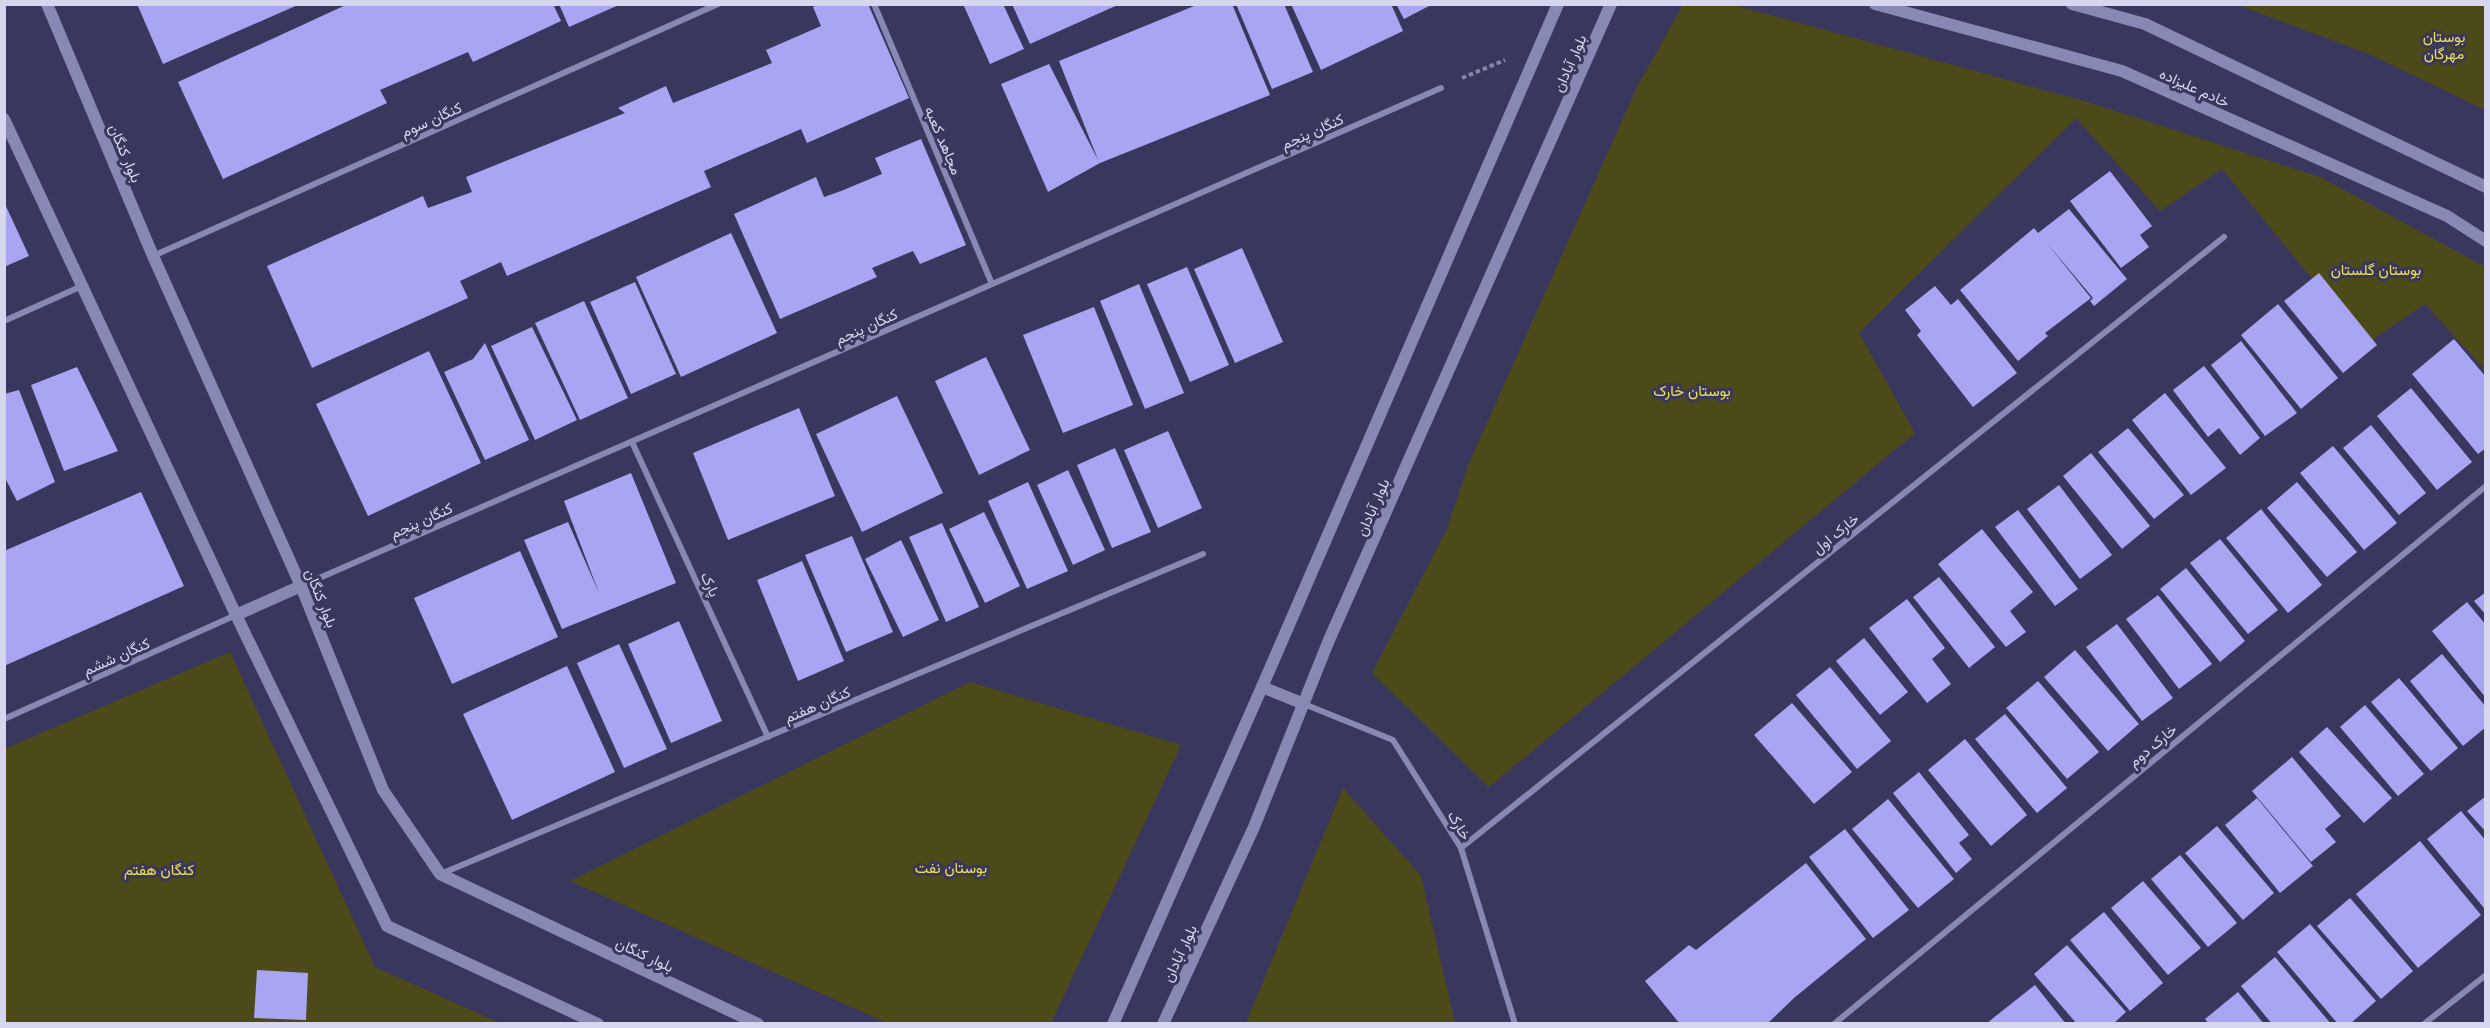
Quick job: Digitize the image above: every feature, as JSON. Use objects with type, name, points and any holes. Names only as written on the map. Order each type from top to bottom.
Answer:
[{"type":"main road","name":"بلوار کنگان","points":[[47,4],[153,255],[301,586],[383,790],[441,874],[758,1023]]},
{"type":"main road","name":"بلوار آبادان","points":[[1113,1023],[1262,687],[1558,4]]},
{"type":"main road","name":"بلوار آبادان","points":[[1162,1023],[1254,827],[1329,640],[1611,4]]},
{"type":"main road","name":"خادم علیزاده","points":[[1875,4],[2122,71],[2447,216],[2486,241]]},
{"type":"main road","points":[[2072,4],[2145,24],[2486,187]]},
{"type":"main road","points":[[4,119],[236,615],[387,926],[598,1023]]},
{"type":"main road","points":[[236,615],[301,586]]},
{"type":"main road","points":[[1262,687],[1304,704]]},
{"type":"street","name":"کنگان سوم","points":[[153,255],[718,4]]},
{"type":"street","name":"مجاهد کعبه","points":[[874,4],[992,284]]},
{"type":"street","name":"کنگان پنجم","points":[[301,586],[1441,88]]},
{"type":"street","name":"خارک اول","points":[[1461,848],[2224,237]]},
{"type":"street","points":[[4,321],[83,285]]},
{"type":"street","name":"پارک","points":[[632,442],[768,737]]},
{"type":"street","name":"خارک دوم","points":[[1834,1023],[2486,486]]},
{"type":"street","name":"کنگان هفتم","points":[[441,874],[1203,554]]},
{"type":"street","name":"کنگان ششم","points":[[4,719],[236,615]]},
{"type":"street","name":"خارک","points":[[1304,704],[1393,740],[1461,848],[1515,1023]]},
{"type":"street","points":[[2424,1023],[2486,975]]},
{"type":"path","points":[[1441,88],[1541,44]]},
{"type":"green space","name":"بوستان خارک","points":[[1683,5],[1734,5],[2091,103],[2320,177],[2485,267],[2485,370],[2425,304],[2366,344],[2222,169],[2160,211],[2076,118],[1859,333],[1915,433],[1489,787],[1372,673],[1447,529],[1470,461],[1637,87]]},
{"type":"green space","name":"بوستان مهرگان","points":[[2238,5],[2485,5],[2485,110],[2369,54]]},
{"type":"green space","name":"کنگان هفتم","points":[[230,652],[375,967],[500,1023],[5,1023],[4,749]]},
{"type":"green space","name":"بوستان نفت","points":[[970,682],[1181,745],[1051,1023],[887,1023],[570,881]]},
{"type":"green space","points":[[1343,788],[1421,876],[1455,1023],[1246,1023]]},
{"type":"building","points":[[137,4],[300,4],[163,64]]},
{"type":"building","points":[[348,4],[553,4],[561,21],[473,62],[468,52],[380,90],[387,103],[223,179],[178,82]]},
{"type":"building","points":[[559,4],[621,4],[569,27]]},
{"type":"building","points":[[819,4],[868,4],[909,98],[807,143],[801,129],[704,171],[711,187],[507,276],[501,262],[460,281],[468,298],[312,368],[267,266],[423,196],[428,208],[472,192],[466,177],[625,113],[618,108],[666,86],[673,103],[772,63],[766,50],[821,26],[813,7]]},
{"type":"building","points":[[963,4],[1003,4],[1024,49],[990,64]]},
{"type":"building","points":[[1012,4],[1120,4],[1030,44]]},
{"type":"building","points":[[1199,4],[1232,4],[1270,95],[1100,163],[1048,192],[1001,84],[1049,64],[1098,160],[1059,61]]},
{"type":"building","points":[[1236,4],[1284,4],[1313,72],[1272,89]]},
{"type":"building","points":[[1291,4],[1391,4],[1403,31],[1321,70]]},
{"type":"building","points":[[1396,4],[1433,4],[1404,19]]},
{"type":"building","points":[[921,139],[966,245],[920,264],[913,251],[872,268],[877,277],[780,319],[734,214],[816,177],[824,197],[841,191],[882,174],[875,158]]},
{"type":"building","points":[[2110,171],[2152,226],[2140,235],[2149,247],[2121,268],[2070,201]]},
{"type":"building","points":[[4,202],[29,256],[4,267]]},
{"type":"building","points":[[2069,209],[2127,279],[2094,306],[2090,301],[2093,298],[2046,242],[2091,298],[2045,333],[2048,336],[2018,361],[1960,290],[2034,228],[2038,233]]},
{"type":"building","points":[[731,233],[777,333],[681,377],[636,277]]},
{"type":"building","points":[[1242,248],[1283,342],[1235,363],[1194,269]]},
{"type":"building","points":[[1187,267],[1229,365],[1190,382],[1147,284]]},
{"type":"building","points":[[2319,273],[2377,345],[2343,373],[2284,301]]},
{"type":"building","points":[[635,282],[676,374],[631,394],[590,302]]},
{"type":"building","points":[[1139,284],[1184,393],[1145,409],[1100,301]]},
{"type":"building","points":[[1935,286],[1951,305],[1958,299],[2017,373],[1973,407],[1917,335],[1921,331],[1905,310]]},
{"type":"building","points":[[584,301],[628,398],[580,420],[535,323]]},
{"type":"building","points":[[2278,304],[2338,378],[2301,409],[2241,335]]},
{"type":"building","points":[[1094,307],[1133,405],[1063,433],[1023,335]]},
{"type":"building","points":[[532,327],[577,420],[535,440],[491,346]]},
{"type":"building","points":[[2454,339],[2486,377],[2486,448],[2478,454],[2412,374]]},
{"type":"building","points":[[2241,341],[2297,413],[2265,436],[2211,365]]},
{"type":"building","points":[[485,343],[529,440],[485,460],[444,372],[473,359]]},
{"type":"building","points":[[429,351],[481,463],[368,516],[316,404]]},
{"type":"building","points":[[986,357],[1030,450],[979,475],[935,381]]},
{"type":"building","points":[[2204,366],[2260,438],[2240,455],[2219,428],[2208,437],[2173,390]]},
{"type":"building","points":[[77,367],[118,451],[64,471],[31,385]]},
{"type":"building","points":[[2411,388],[2472,462],[2437,490],[2377,416]]},
{"type":"building","points":[[19,390],[55,482],[17,501],[4,476],[4,394]]},
{"type":"building","points":[[2165,393],[2226,468],[2191,495],[2132,420]]},
{"type":"building","points":[[897,396],[943,493],[862,532],[816,434]]},
{"type":"building","points":[[799,408],[835,496],[728,540],[693,453]]},
{"type":"building","points":[[2371,425],[2426,493],[2399,515],[2343,448]]},
{"type":"building","points":[[2128,428],[2184,495],[2154,519],[2098,452]]},
{"type":"building","points":[[1168,431],[1202,508],[1158,528],[1124,450]]},
{"type":"building","points":[[2333,446],[2397,523],[2364,550],[2300,473]]},
{"type":"building","points":[[1115,448],[1151,532],[1112,548],[1077,465]]},
{"type":"building","points":[[2091,453],[2150,526],[2122,549],[2063,476]]},
{"type":"building","points":[[1068,470],[1105,550],[1073,565],[1037,485]]},
{"type":"building","points":[[631,473],[676,583],[562,629],[524,540],[568,522],[599,593],[564,501]]},
{"type":"building","points":[[1028,482],[1068,571],[1027,589],[988,501]]},
{"type":"building","points":[[2297,482],[2357,552],[2327,577],[2267,508]]},
{"type":"building","points":[[2059,485],[2112,555],[2080,579],[2027,509]]},
{"type":"building","points":[[141,492],[184,586],[4,666],[4,551]]},
{"type":"building","points":[[2261,509],[2322,585],[2288,613],[2226,538]]},
{"type":"building","points":[[2018,510],[2078,589],[2055,606],[1995,527]]},
{"type":"building","points":[[984,512],[1020,586],[985,603],[949,529]]},
{"type":"building","points":[[942,523],[979,607],[946,622],[909,537]]},
{"type":"building","points":[[1982,529],[2033,592],[2010,611],[2026,632],[2006,647],[1938,564]]},
{"type":"building","points":[[852,536],[893,632],[846,652],[805,555]]},
{"type":"building","points":[[2220,539],[2278,610],[2248,634],[2190,563]]},
{"type":"building","points":[[901,540],[939,620],[903,637],[865,559]]},
{"type":"building","points":[[520,551],[558,637],[452,684],[414,598]]},
{"type":"building","points":[[802,561],[844,661],[798,681],[757,580]]},
{"type":"building","points":[[2186,568],[2245,641],[2220,662],[2160,589]]},
{"type":"building","points":[[1939,577],[1995,647],[1969,668],[1913,597]]},
{"type":"building","points":[[2486,592],[2486,615],[2474,601]]},
{"type":"building","points":[[2158,595],[2212,664],[2179,689],[2126,619]]},
{"type":"building","points":[[1907,599],[1945,648],[1932,659],[1951,684],[1927,703],[1869,628]]},
{"type":"building","points":[[2467,602],[2486,625],[2486,698],[2432,631]]},
{"type":"building","points":[[679,621],[722,721],[671,743],[628,644]]},
{"type":"building","points":[[2117,624],[2173,698],[2142,721],[2086,647]]},
{"type":"building","points":[[1864,638],[1908,692],[1880,715],[1836,661]]},
{"type":"building","points":[[619,644],[667,749],[624,768],[577,663]]},
{"type":"building","points":[[2075,650],[2139,724],[2108,751],[2044,677]]},
{"type":"building","points":[[2442,654],[2486,707],[2486,727],[2463,746],[2410,681]]},
{"type":"building","points":[[567,666],[615,772],[512,820],[463,714]]},
{"type":"building","points":[[1830,667],[1891,741],[1857,769],[1796,695]]},
{"type":"building","points":[[2399,678],[2458,748],[2431,771],[2371,702]]},
{"type":"building","points":[[2038,681],[2099,752],[2067,779],[2006,708]]},
{"type":"building","points":[[1792,703],[1852,772],[1814,804],[1754,735]]},
{"type":"building","points":[[2365,705],[2424,774],[2398,796],[2340,727]]},
{"type":"building","points":[[2005,714],[2067,788],[2037,813],[1975,739]]},
{"type":"building","points":[[2327,727],[2392,798],[2364,823],[2299,752]]},
{"type":"building","points":[[1965,739],[2027,815],[1991,846],[1928,770]]},
{"type":"building","points":[[2292,757],[2341,816],[2325,829],[2336,842],[2311,862],[2252,791]]},
{"type":"building","points":[[1919,772],[1969,835],[1959,843],[1972,859],[1956,873],[1893,793]]},
{"type":"building","points":[[2486,796],[2486,832],[2467,811]]},
{"type":"building","points":[[2257,798],[2313,866],[2280,893],[2225,825]]},
{"type":"building","points":[[1888,799],[1954,879],[1918,908],[1852,829]]},
{"type":"building","points":[[2461,811],[2486,841],[2484,908],[2427,839]]},
{"type":"building","points":[[2217,826],[2274,893],[2243,920],[2185,853]]},
{"type":"building","points":[[1845,829],[1909,910],[1873,938],[1809,857]]},
{"type":"building","points":[[2420,841],[2481,915],[2418,968],[2356,894]]},
{"type":"building","points":[[2180,855],[2237,923],[2208,947],[2151,879]]},
{"type":"building","points":[[1806,863],[1866,939],[1794,998],[1767,1024],[1680,1024],[1645,981],[1689,945],[1696,950]]},
{"type":"building","points":[[2143,881],[2201,948],[2168,975],[2111,908]]},
{"type":"building","points":[[2350,898],[2413,971],[2381,999],[2317,926]]},
{"type":"building","points":[[2104,912],[2163,983],[2130,1011],[2070,940]]},
{"type":"building","points":[[2310,924],[2376,1001],[2350,1024],[2338,1024],[2277,952]]},
{"type":"building","points":[[2067,945],[2126,1012],[2113,1024],[2077,1024],[2034,974]]},
{"type":"building","points":[[2275,957],[2331,1024],[2272,1024],[2241,986]]},
{"type":"building","points":[[257,970],[308,973],[306,1020],[254,1018]]},
{"type":"building","points":[[2035,985],[2066,1024],[1986,1024],[1997,1015]]},
{"type":"building","points":[[2238,992],[2264,1024],[2209,1024],[2205,1019]]},
{"type":"park label","name":"بوستان گلستان","points":[[2376,269]]}]
